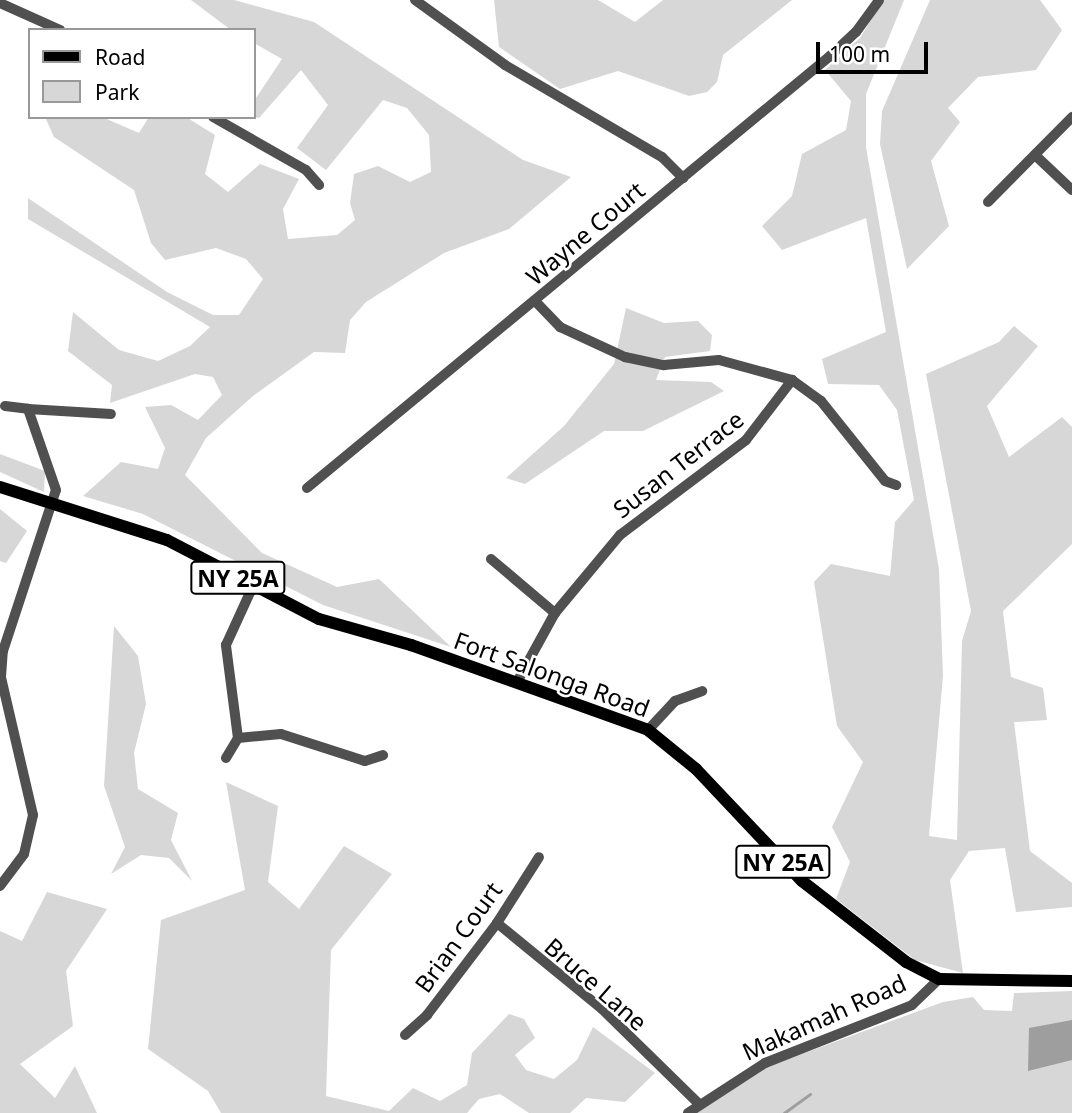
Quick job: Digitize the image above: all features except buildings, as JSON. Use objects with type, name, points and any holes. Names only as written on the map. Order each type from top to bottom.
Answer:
[{"type":"main road","name":"Fort Salonga Road","points":[[0,487],[52,506],[167,540],[319,619],[517,682],[648,730],[696,769],[802,881],[906,962],[939,979],[1072,981]]},
{"type":"street","points":[[415,0],[505,65],[662,157],[682,178]]},
{"type":"street","name":"Wayne Court","points":[[307,488],[536,302],[856,32],[879,0]]},
{"type":"street","points":[[0,3],[56,28]]},
{"type":"street","points":[[988,202],[1072,117]]},
{"type":"street","points":[[217,119],[306,170],[319,185]]},
{"type":"street","points":[[1035,155],[1072,190]]},
{"type":"street","points":[[536,302],[560,327],[625,357],[664,365],[719,360],[792,380],[821,401],[885,481],[896,485]]},
{"type":"street","name":"Susan Terrace","points":[[517,682],[555,613],[632,524],[765,422],[792,380]]},
{"type":"street","points":[[5,406],[111,415]]},
{"type":"street","points":[[0,886],[24,854],[33,815],[1,677],[3,651],[52,506],[54,470],[28,408]]},
{"type":"street","points":[[491,559],[555,613]]},
{"type":"street","points":[[226,758],[238,738],[226,645],[253,586]]},
{"type":"street","points":[[648,730],[675,701],[702,691]]},
{"type":"street","points":[[238,738],[281,734],[365,761],[383,755]]},
{"type":"street","name":"Brian Court","points":[[405,1035],[427,1015],[498,923],[539,857]]},
{"type":"street","name":"Bruce Lane","points":[[498,923],[602,1009],[698,1104]]},
{"type":"street","name":"Makamah Road","points":[[688,1113],[698,1104],[765,1063],[912,1005],[939,979]]},
{"type":"green space","points":[[191,0],[234,0],[314,22],[523,160],[571,177],[509,229],[444,253],[366,302],[350,320],[345,353],[314,352],[253,396],[206,438],[185,475],[262,553],[337,587],[379,579],[451,647],[323,605],[143,514],[83,496],[121,462],[158,469],[165,448],[145,407],[171,405],[198,420],[222,395],[213,377],[195,374],[110,403],[112,385],[68,351],[73,312],[119,350],[158,361],[190,346],[210,327],[28,219],[28,198],[167,292],[213,315],[239,315],[263,279],[246,259],[216,248],[165,260],[151,243],[134,190],[54,137],[46,119],[107,119],[139,133],[148,119],[189,119],[215,135],[205,174],[228,192],[260,164],[299,179],[283,209],[288,239],[337,235],[355,220],[350,203],[354,174],[378,166],[410,182],[431,172],[429,135],[407,108],[383,100],[326,170],[297,148],[328,105],[301,70],[259,118],[256,117],[256,98],[282,59],[256,44],[256,28],[228,28]]},
{"type":"green space","points":[[494,0],[598,0],[635,22],[663,0],[792,0],[723,55],[717,82],[707,92],[689,96],[618,71],[560,89],[499,47]]},
{"type":"green space","points":[[883,0],[904,0],[866,94],[866,147],[939,569],[943,676],[929,836],[957,840],[962,641],[971,611],[926,374],[999,342],[1014,326],[1038,346],[987,406],[1009,457],[1062,417],[1072,427],[1072,544],[1003,611],[1011,677],[1043,688],[1047,720],[1014,722],[1030,851],[1072,883],[1072,907],[1016,912],[1005,848],[969,851],[950,880],[963,973],[915,960],[836,899],[850,862],[832,827],[863,762],[837,726],[814,582],[831,564],[890,576],[895,522],[914,500],[897,410],[879,385],[828,384],[822,359],[886,332],[866,218],[782,250],[762,226],[792,196],[802,154],[846,130],[851,101],[825,70],[860,38]]},
{"type":"green space","points":[[930,0],[1040,0],[1062,30],[1036,70],[978,77],[948,108],[960,122],[931,161],[949,226],[907,269],[880,144],[882,111]]},
{"type":"green space","points":[[626,308],[664,323],[698,321],[712,335],[710,351],[665,357],[656,380],[711,382],[724,391],[643,431],[604,431],[525,484],[506,478],[564,426],[614,364]]},
{"type":"green space","points":[[0,454],[45,471],[44,492],[0,472]]},
{"type":"green space","points":[[0,509],[27,531],[6,563],[0,561]]},
{"type":"green space","points":[[114,626],[138,656],[146,704],[134,753],[138,789],[178,813],[171,840],[192,881],[169,858],[141,855],[111,874],[125,847],[104,786]]},
{"type":"green space","points":[[226,782],[278,806],[268,882],[299,909],[344,846],[392,874],[331,950],[326,1096],[389,1111],[413,1088],[440,1101],[467,1085],[472,1053],[509,1014],[524,1019],[535,1038],[515,1055],[526,1070],[554,1079],[577,1060],[593,1027],[655,1073],[625,1102],[586,1098],[570,1113],[529,1113],[500,1094],[479,1099],[467,1113],[221,1113],[208,1091],[148,1049],[161,920],[245,890]]},
{"type":"green space","points":[[47,892],[107,909],[66,971],[73,1026],[20,1064],[55,1098],[75,1066],[97,1113],[0,1113],[0,931],[22,941]]},
{"type":"green space","points":[[1072,991],[1072,1113],[695,1113],[764,1068],[943,1002],[973,997],[984,1010],[1012,1011],[1014,993]]},
{"type":"shaded area","points":[[1072,1020],[1072,1060],[1028,1071],[1029,1028]]},
{"type":"waterway","points":[[784,1113],[810,1094]]}]
